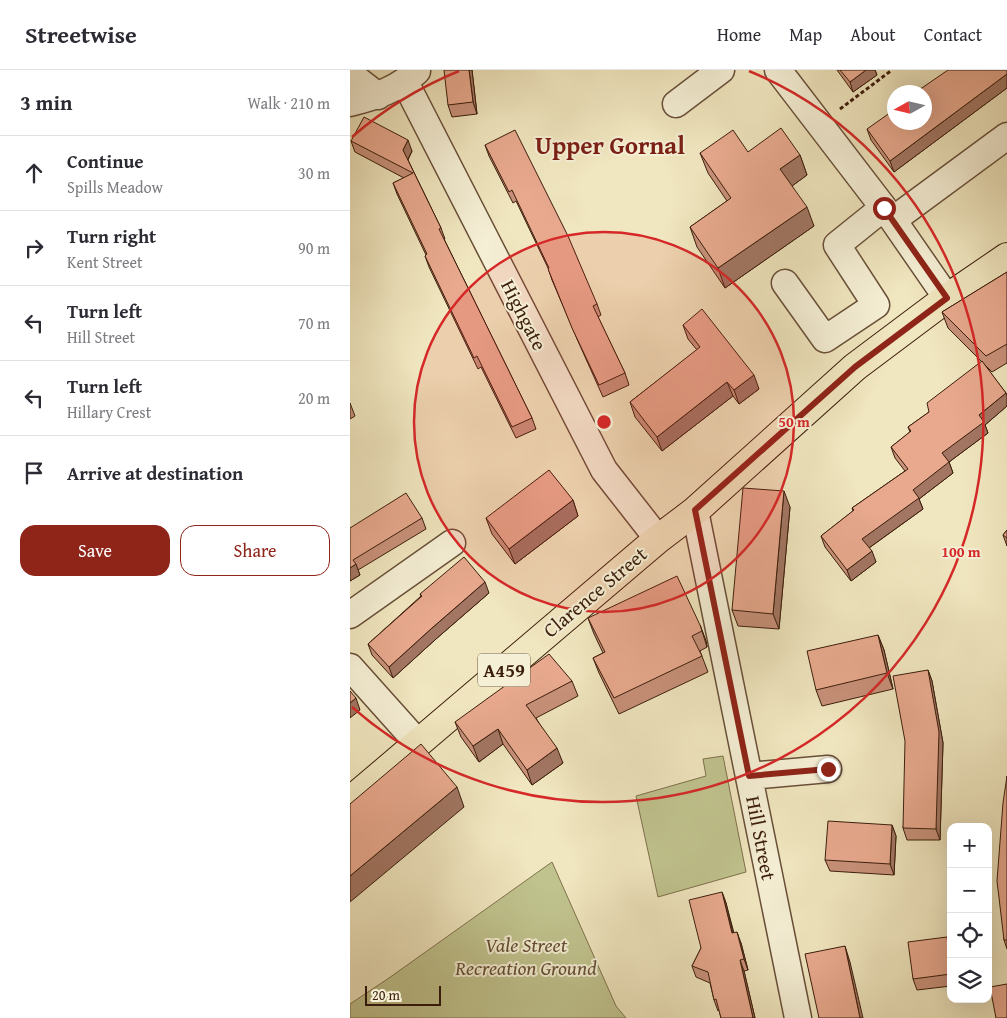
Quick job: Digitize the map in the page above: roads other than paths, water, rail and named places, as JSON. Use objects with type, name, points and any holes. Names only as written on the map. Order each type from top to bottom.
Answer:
[{"type":"main road","name":"A459","points":[[658,539],[695,510],[855,367],[947,298],[1007,257]]},
{"type":"main road","name":"Clarence Street","points":[[350,801],[658,539]]},
{"type":"street","points":[[676,104],[721,70]]},
{"type":"street","points":[[778,70],[888,214],[947,298]]},
{"type":"street","points":[[350,74],[378,96]]},
{"type":"street","points":[[350,103],[378,96],[412,76]]},
{"type":"street","name":"Highgate","points":[[412,76],[604,470],[658,539]]},
{"type":"street","points":[[785,282],[825,339],[876,305],[837,245],[1007,136]]},
{"type":"street","name":"Hill Street","points":[[695,510],[798,1018]]},
{"type":"street","points":[[350,616],[452,543]]},
{"type":"street","points":[[350,668],[418,743]]},
{"type":"street","points":[[749,776],[828,769]]},
{"type":"district","name":"Upper Gornal","points":[[610,145]]},
{"type":"park label","name":"Vale Street Recreation Ground","points":[[526,956]]}]
